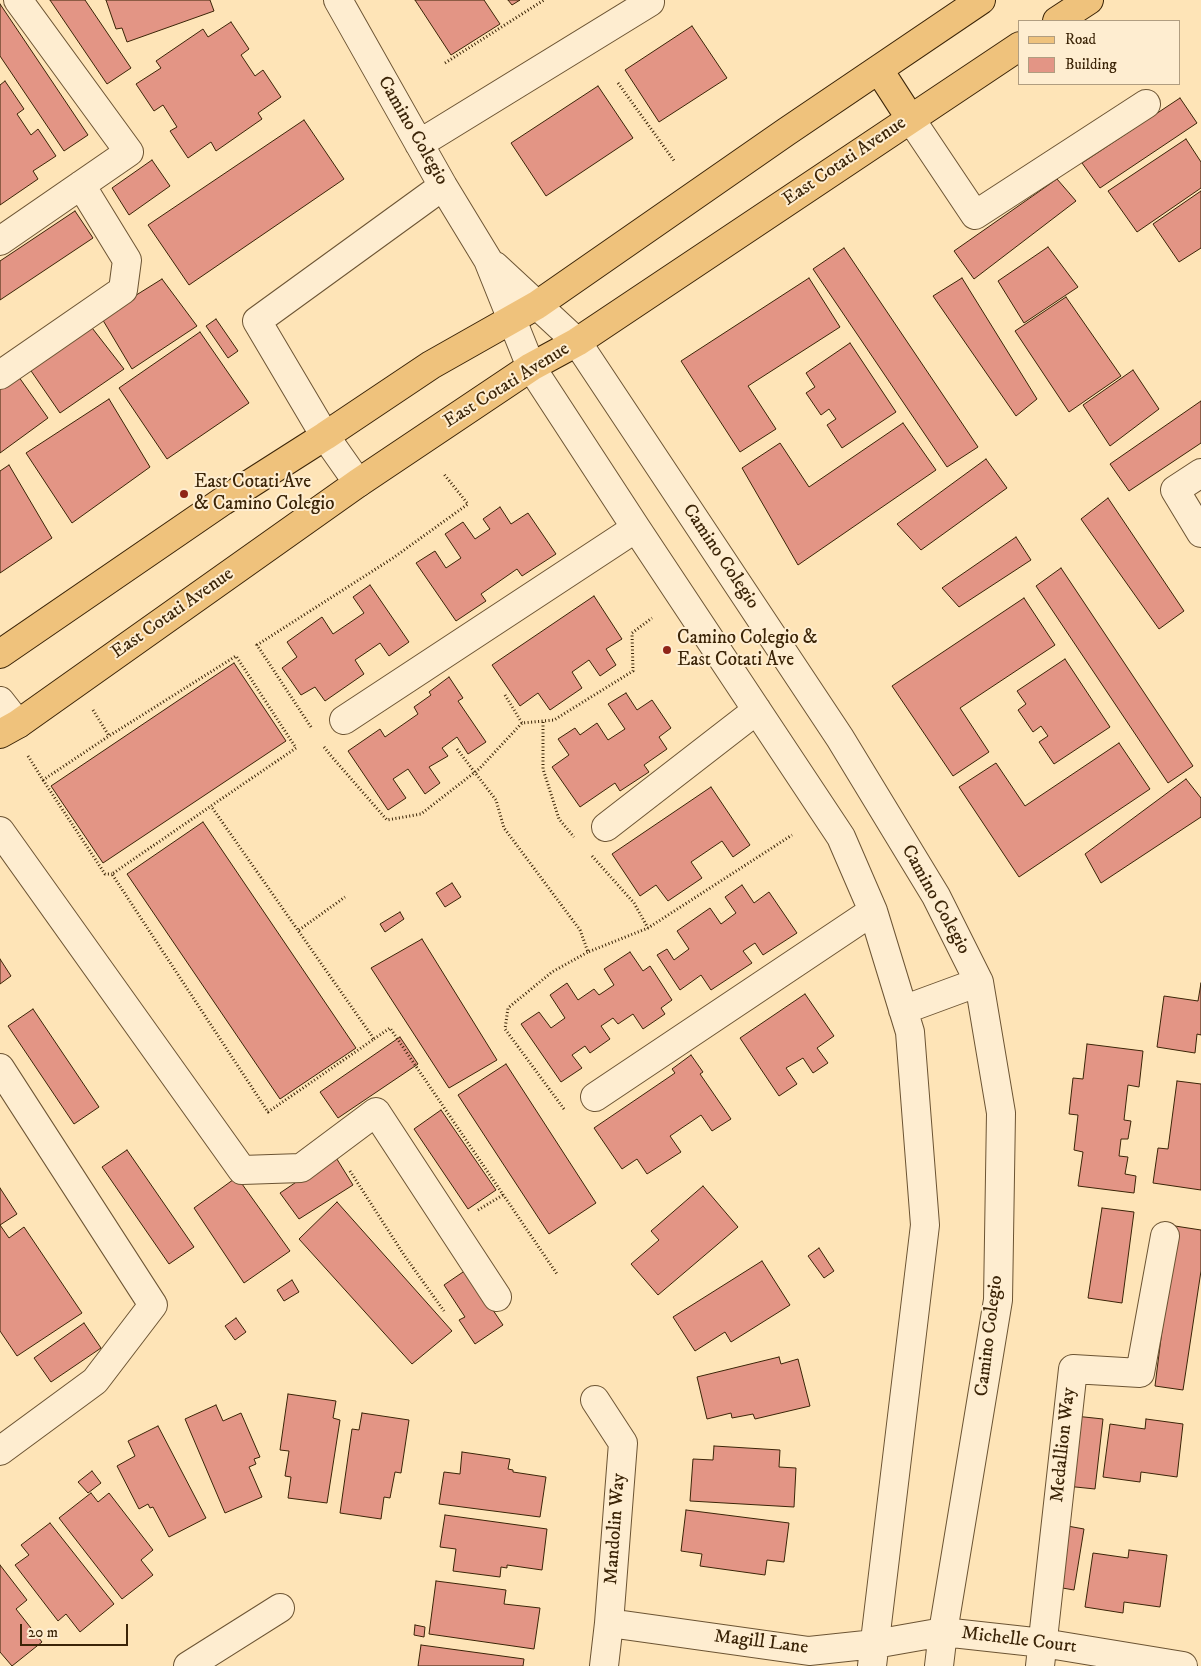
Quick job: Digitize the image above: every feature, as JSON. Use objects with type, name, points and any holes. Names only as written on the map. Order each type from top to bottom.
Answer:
[{"type":"main road","points":[[0,654],[223,501],[431,365],[537,305],[786,132],[982,0]]},
{"type":"main road","points":[[1059,20],[1090,0]]},
{"type":"main road","name":"East Cotati Avenue","points":[[9,729],[358,483],[532,367],[577,342],[1018,47]]},
{"type":"main road","points":[[878,70],[910,118]]},
{"type":"street","points":[[0,241],[129,152],[18,0]]},
{"type":"street","name":"Camino Colegio","points":[[338,0],[443,186],[488,260],[532,367],[636,528],[841,837],[873,911],[910,1032],[925,1225],[874,1655]]},
{"type":"street","points":[[419,144],[650,2]]},
{"type":"street","points":[[910,118],[975,215],[1146,104]]},
{"type":"street","points":[[0,375],[123,290],[127,260],[81,185]]},
{"type":"street","points":[[358,483],[325,436],[257,321],[443,186]]},
{"type":"street","name":"Camino Colegio","points":[[488,260],[577,342],[840,738],[936,896],[978,982],[1001,1113],[998,1300],[939,1666]]},
{"type":"street","points":[[1201,473],[1175,490],[1201,533]]},
{"type":"street","points":[[344,720],[636,528]]},
{"type":"street","points":[[0,701],[9,729]]},
{"type":"street","points":[[606,826],[757,710]]},
{"type":"street","points":[[0,831],[242,1170],[301,1168],[376,1112],[497,1297]]},
{"type":"street","points":[[595,1097],[873,911]]},
{"type":"street","points":[[903,1010],[978,982]]},
{"type":"street","points":[[0,1068],[153,1305],[95,1381],[0,1451]]},
{"type":"street","name":"Medallion Way","points":[[1042,1654],[1073,1369],[1140,1373],[1165,1236]]},
{"type":"street","name":"Mandolin Way","points":[[595,1400],[623,1443],[604,1666]]},
{"type":"street","points":[[188,1666],[280,1608]]},
{"type":"street","name":"Magill Lane","points":[[609,1622],[809,1651],[874,1655],[943,1632]]},
{"type":"street","name":"Michelle Court","points":[[943,1632],[1042,1654],[1183,1666]]},
{"type":"path","points":[[445,64],[544,0]]},
{"type":"path","points":[[618,83],[675,162]]},
{"type":"path","points":[[26,752],[43,780],[105,874],[112,874],[296,748],[236,656],[43,780]]},
{"type":"path","points":[[505,695],[522,724]]},
{"type":"path","points":[[91,707],[109,736]]},
{"type":"path","points":[[457,749],[496,800],[504,828],[580,930],[588,952]]},
{"type":"path","points":[[211,806],[374,1039]]},
{"type":"path","points":[[595,1097],[570,1118],[505,1029],[508,1008],[552,972],[588,952],[648,928],[792,835]]},
{"type":"path","points":[[112,874],[268,1112],[390,1028],[557,1274]]},
{"type":"path","points":[[299,930],[345,897]]},
{"type":"path","points":[[333,1144],[404,1255],[444,1311]]},
{"type":"path","points":[[477,1211],[503,1195]]},
{"type":"building","points":[[50,0],[85,0],[131,68],[107,84]]},
{"type":"building","points":[[106,0],[210,0],[214,11],[127,42],[122,28],[116,29]]},
{"type":"building","points":[[415,0],[484,0],[500,24],[451,55]]},
{"type":"building","points":[[508,0],[520,0],[512,5]]},
{"type":"building","points":[[0,4],[88,135],[64,151],[0,56]]},
{"type":"building","points":[[231,22],[249,49],[241,55],[255,76],[263,70],[281,97],[258,113],[262,119],[216,151],[211,142],[188,158],[170,131],[177,127],[163,105],[154,111],[136,84],[161,68],[156,61],[203,29],[208,37]]},
{"type":"building","points":[[692,26],[727,78],[659,122],[625,70]]},
{"type":"building","points":[[5,81],[24,109],[17,114],[31,135],[38,129],[56,156],[33,171],[38,179],[0,205],[0,85]]},
{"type":"building","points":[[598,86],[633,138],[546,196],[511,143]]},
{"type":"building","points":[[1180,98],[1197,123],[1100,188],[1082,163]]},
{"type":"building","points":[[304,120],[344,179],[189,285],[148,225]]},
{"type":"building","points":[[1186,139],[1201,162],[1201,188],[1137,232],[1108,191]]},
{"type":"building","points":[[152,160],[170,186],[129,215],[112,188]]},
{"type":"building","points":[[1057,179],[1076,201],[974,279],[954,251]]},
{"type":"building","points":[[1201,191],[1201,248],[1179,262],[1153,224]]},
{"type":"building","points":[[75,211],[93,238],[0,300],[0,261]]},
{"type":"building","points":[[1048,247],[1078,287],[1024,323],[998,281]]},
{"type":"building","points":[[844,248],[978,447],[947,467],[813,269]]},
{"type":"building","points":[[809,278],[840,327],[748,386],[776,429],[740,452],[681,361]]},
{"type":"building","points":[[962,278],[1037,399],[1016,416],[933,296]]},
{"type":"building","points":[[162,279],[197,326],[132,369],[101,317]]},
{"type":"building","points":[[1066,297],[1121,376],[1069,412],[1015,331]]},
{"type":"building","points":[[216,319],[238,351],[228,358],[206,326]]},
{"type":"building","points":[[89,324],[124,369],[60,413],[27,365]]},
{"type":"building","points":[[200,332],[249,403],[167,459],[119,388]]},
{"type":"building","points":[[850,343],[896,412],[842,448],[827,425],[836,419],[829,409],[821,415],[806,393],[815,387],[806,373]]},
{"type":"building","points":[[1133,370],[1159,409],[1110,446],[1083,405]]},
{"type":"building","points":[[16,373],[48,418],[0,453],[0,383]]},
{"type":"building","points":[[109,399],[150,467],[72,523],[26,453]]},
{"type":"building","points":[[1201,401],[1201,443],[1129,491],[1110,464]]},
{"type":"building","points":[[903,423],[936,470],[798,565],[742,468],[780,443],[809,487]]},
{"type":"building","points":[[986,459],[1007,488],[921,550],[897,524]]},
{"type":"building","points":[[9,465],[52,538],[0,573],[0,471]]},
{"type":"building","points":[[1108,498],[1184,611],[1159,629],[1081,519]]},
{"type":"building","points":[[500,507],[511,524],[528,513],[556,554],[522,576],[517,569],[481,594],[486,601],[456,621],[416,563],[435,551],[446,568],[461,558],[445,534],[463,522],[475,539],[490,529],[483,519]]},
{"type":"building","points":[[1016,537],[1031,560],[959,607],[942,588]]},
{"type":"building","points":[[1061,568],[1193,766],[1168,783],[1036,586]]},
{"type":"building","points":[[370,585],[409,642],[389,656],[380,643],[355,660],[364,674],[325,701],[315,687],[301,695],[282,668],[297,657],[287,642],[322,617],[333,634],[364,613],[353,597]]},
{"type":"building","points":[[594,596],[622,639],[606,649],[616,665],[600,676],[589,660],[572,672],[582,688],[550,710],[538,693],[520,706],[492,665]]},
{"type":"building","points":[[1024,598],[1055,645],[960,708],[989,752],[953,776],[892,686]]},
{"type":"building","points":[[1065,659],[1110,727],[1054,764],[1039,742],[1048,736],[1041,726],[1033,732],[1018,710],[1026,704],[1017,691]]},
{"type":"building","points":[[234,663],[286,741],[103,863],[51,786]]},
{"type":"building","points":[[449,677],[463,698],[458,701],[486,742],[468,754],[457,737],[442,748],[448,756],[429,767],[440,783],[425,794],[408,769],[393,779],[406,798],[388,810],[348,751],[380,729],[385,737],[418,714],[414,707],[431,695],[429,692]]},
{"type":"building","points":[[626,693],[637,710],[652,700],[671,728],[659,737],[667,749],[644,765],[649,772],[620,791],[615,783],[580,807],[552,767],[569,755],[558,739],[575,728],[580,735],[597,723],[608,740],[625,729],[608,704]]},
{"type":"building","points":[[1119,743],[1150,789],[1019,877],[959,787],[996,763],[1025,806]]},
{"type":"building","points":[[1186,779],[1201,798],[1201,817],[1101,883],[1085,854]]},
{"type":"building","points":[[711,787],[750,845],[733,857],[722,841],[691,862],[702,878],[668,901],[656,885],[640,896],[612,854]]},
{"type":"building","points":[[203,822],[356,1048],[280,1099],[127,874]]},
{"type":"building","points":[[452,883],[461,897],[445,907],[436,893]]},
{"type":"building","points":[[742,885],[754,903],[769,892],[797,933],[763,955],[755,943],[743,951],[752,963],[711,990],[701,975],[680,990],[657,955],[667,949],[674,960],[689,949],[677,931],[710,908],[721,924],[736,913],[725,897]]},
{"type":"building","points":[[400,912],[404,919],[385,932],[380,924]]},
{"type":"building","points":[[422,939],[497,1060],[449,1088],[371,968]]},
{"type":"building","points":[[630,952],[643,971],[650,966],[672,1000],[661,1008],[665,1014],[643,1029],[633,1014],[618,1024],[613,1018],[601,1026],[610,1039],[590,1053],[585,1046],[572,1055],[582,1068],[561,1082],[521,1024],[539,1012],[551,1028],[565,1018],[550,995],[567,983],[578,1000],[594,989],[599,995],[614,985],[604,969]]},
{"type":"building","points":[[0,959],[11,976],[0,984]]},
{"type":"building","points":[[1201,983],[1201,1035],[1197,1034],[1195,1053],[1157,1047],[1164,996],[1198,1001]]},
{"type":"building","points":[[805,994],[834,1036],[817,1048],[828,1063],[813,1073],[803,1058],[786,1068],[797,1084],[779,1096],[740,1038]]},
{"type":"building","points":[[33,1009],[99,1107],[74,1124],[8,1026]]},
{"type":"building","points":[[400,1037],[418,1064],[338,1118],[320,1092]]},
{"type":"building","points":[[1087,1044],[1143,1051],[1139,1087],[1128,1085],[1124,1120],[1131,1121],[1128,1139],[1121,1139],[1119,1156],[1128,1157],[1125,1174],[1136,1176],[1134,1193],[1078,1186],[1083,1152],[1074,1150],[1078,1115],[1069,1114],[1073,1078],[1083,1079]]},
{"type":"building","points":[[691,1055],[703,1072],[700,1074],[731,1119],[712,1131],[701,1115],[670,1136],[681,1152],[647,1174],[637,1159],[622,1169],[594,1128],[675,1073],[672,1069]]},
{"type":"building","points":[[506,1064],[596,1203],[549,1234],[458,1095]]},
{"type":"building","points":[[1177,1081],[1201,1084],[1201,1190],[1153,1183],[1158,1148],[1168,1149]]},
{"type":"building","points":[[441,1110],[496,1190],[468,1209],[414,1129]]},
{"type":"building","points":[[127,1150],[194,1247],[169,1264],[102,1167]]},
{"type":"building","points":[[335,1156],[353,1185],[299,1219],[280,1193]]},
{"type":"building","points":[[237,1177],[290,1251],[244,1283],[194,1208]]},
{"type":"building","points":[[703,1186],[738,1227],[658,1295],[631,1264],[659,1240],[651,1231]]},
{"type":"building","points":[[0,1188],[17,1214],[0,1225]]},
{"type":"building","points":[[337,1202],[452,1331],[412,1364],[299,1239]]},
{"type":"building","points":[[1102,1208],[1134,1212],[1122,1303],[1088,1298]]},
{"type":"building","points":[[0,1225],[9,1238],[24,1227],[82,1313],[17,1356],[0,1331]]},
{"type":"building","points":[[1175,1226],[1201,1230],[1201,1271],[1183,1390],[1155,1386]]},
{"type":"building","points":[[819,1248],[834,1271],[824,1278],[808,1256]]},
{"type":"building","points":[[762,1261],[790,1305],[731,1342],[725,1332],[695,1351],[673,1317]]},
{"type":"building","points":[[466,1270],[503,1325],[475,1344],[459,1320],[465,1317],[444,1285]]},
{"type":"building","points":[[292,1280],[299,1292],[284,1301],[277,1290]]},
{"type":"building","points":[[236,1318],[246,1332],[235,1340],[225,1326]]},
{"type":"building","points":[[84,1323],[101,1348],[51,1382],[34,1358]]},
{"type":"building","points":[[779,1357],[781,1364],[798,1359],[810,1406],[755,1419],[753,1414],[732,1418],[731,1413],[707,1419],[697,1377]]},
{"type":"building","points":[[288,1394],[336,1401],[333,1418],[340,1420],[327,1503],[288,1498],[291,1477],[285,1476],[289,1451],[280,1450]]},
{"type":"building","points":[[216,1405],[223,1421],[241,1413],[260,1457],[254,1459],[256,1464],[249,1467],[262,1497],[225,1513],[185,1419]]},
{"type":"building","points":[[362,1413],[409,1420],[401,1473],[395,1472],[390,1498],[384,1497],[381,1519],[340,1513],[352,1429],[359,1430]]},
{"type":"building","points":[[1075,1416],[1103,1419],[1095,1489],[1066,1486]]},
{"type":"building","points":[[1146,1419],[1183,1424],[1177,1477],[1141,1472],[1140,1482],[1103,1477],[1110,1424],[1145,1429]]},
{"type":"building","points":[[158,1426],[206,1518],[169,1537],[153,1507],[150,1508],[148,1504],[139,1509],[117,1466],[135,1456],[128,1441]]},
{"type":"building","points":[[714,1446],[780,1450],[779,1467],[796,1468],[794,1507],[690,1501],[693,1459],[713,1460]]},
{"type":"building","points":[[462,1452],[510,1459],[508,1469],[513,1470],[513,1472],[546,1477],[540,1517],[439,1504],[444,1472],[460,1474]]},
{"type":"building","points":[[92,1471],[101,1483],[88,1493],[78,1482]]},
{"type":"building","points":[[91,1493],[98,1502],[109,1493],[153,1550],[141,1560],[153,1575],[122,1599],[59,1518]]},
{"type":"building","points":[[686,1510],[789,1523],[784,1562],[767,1560],[765,1575],[700,1566],[702,1554],[681,1551]]},
{"type":"building","points":[[445,1515],[547,1529],[542,1570],[507,1565],[507,1568],[501,1567],[500,1577],[453,1571],[456,1549],[440,1547]]},
{"type":"building","points":[[50,1523],[114,1604],[80,1632],[66,1614],[58,1621],[15,1565],[29,1555],[21,1545]]},
{"type":"building","points":[[1062,1525],[1084,1529],[1074,1590],[1051,1586]]},
{"type":"building","points":[[1129,1550],[1167,1555],[1160,1607],[1124,1602],[1123,1613],[1085,1607],[1093,1553],[1128,1558]]},
{"type":"building","points":[[0,1565],[27,1600],[16,1609],[42,1642],[12,1666],[0,1652]]},
{"type":"building","points":[[436,1581],[506,1590],[504,1604],[540,1608],[534,1649],[429,1634]]},
{"type":"building","points":[[415,1625],[425,1627],[424,1637],[414,1635]]},
{"type":"building","points":[[421,1645],[524,1659],[523,1666],[418,1666]]},
{"type":"place","name":"East Cotati Ave & Camino Colegio","points":[[184,494]]},
{"type":"place","name":"Camino Colegio & East Cotati Ave","points":[[667,650]]}]
